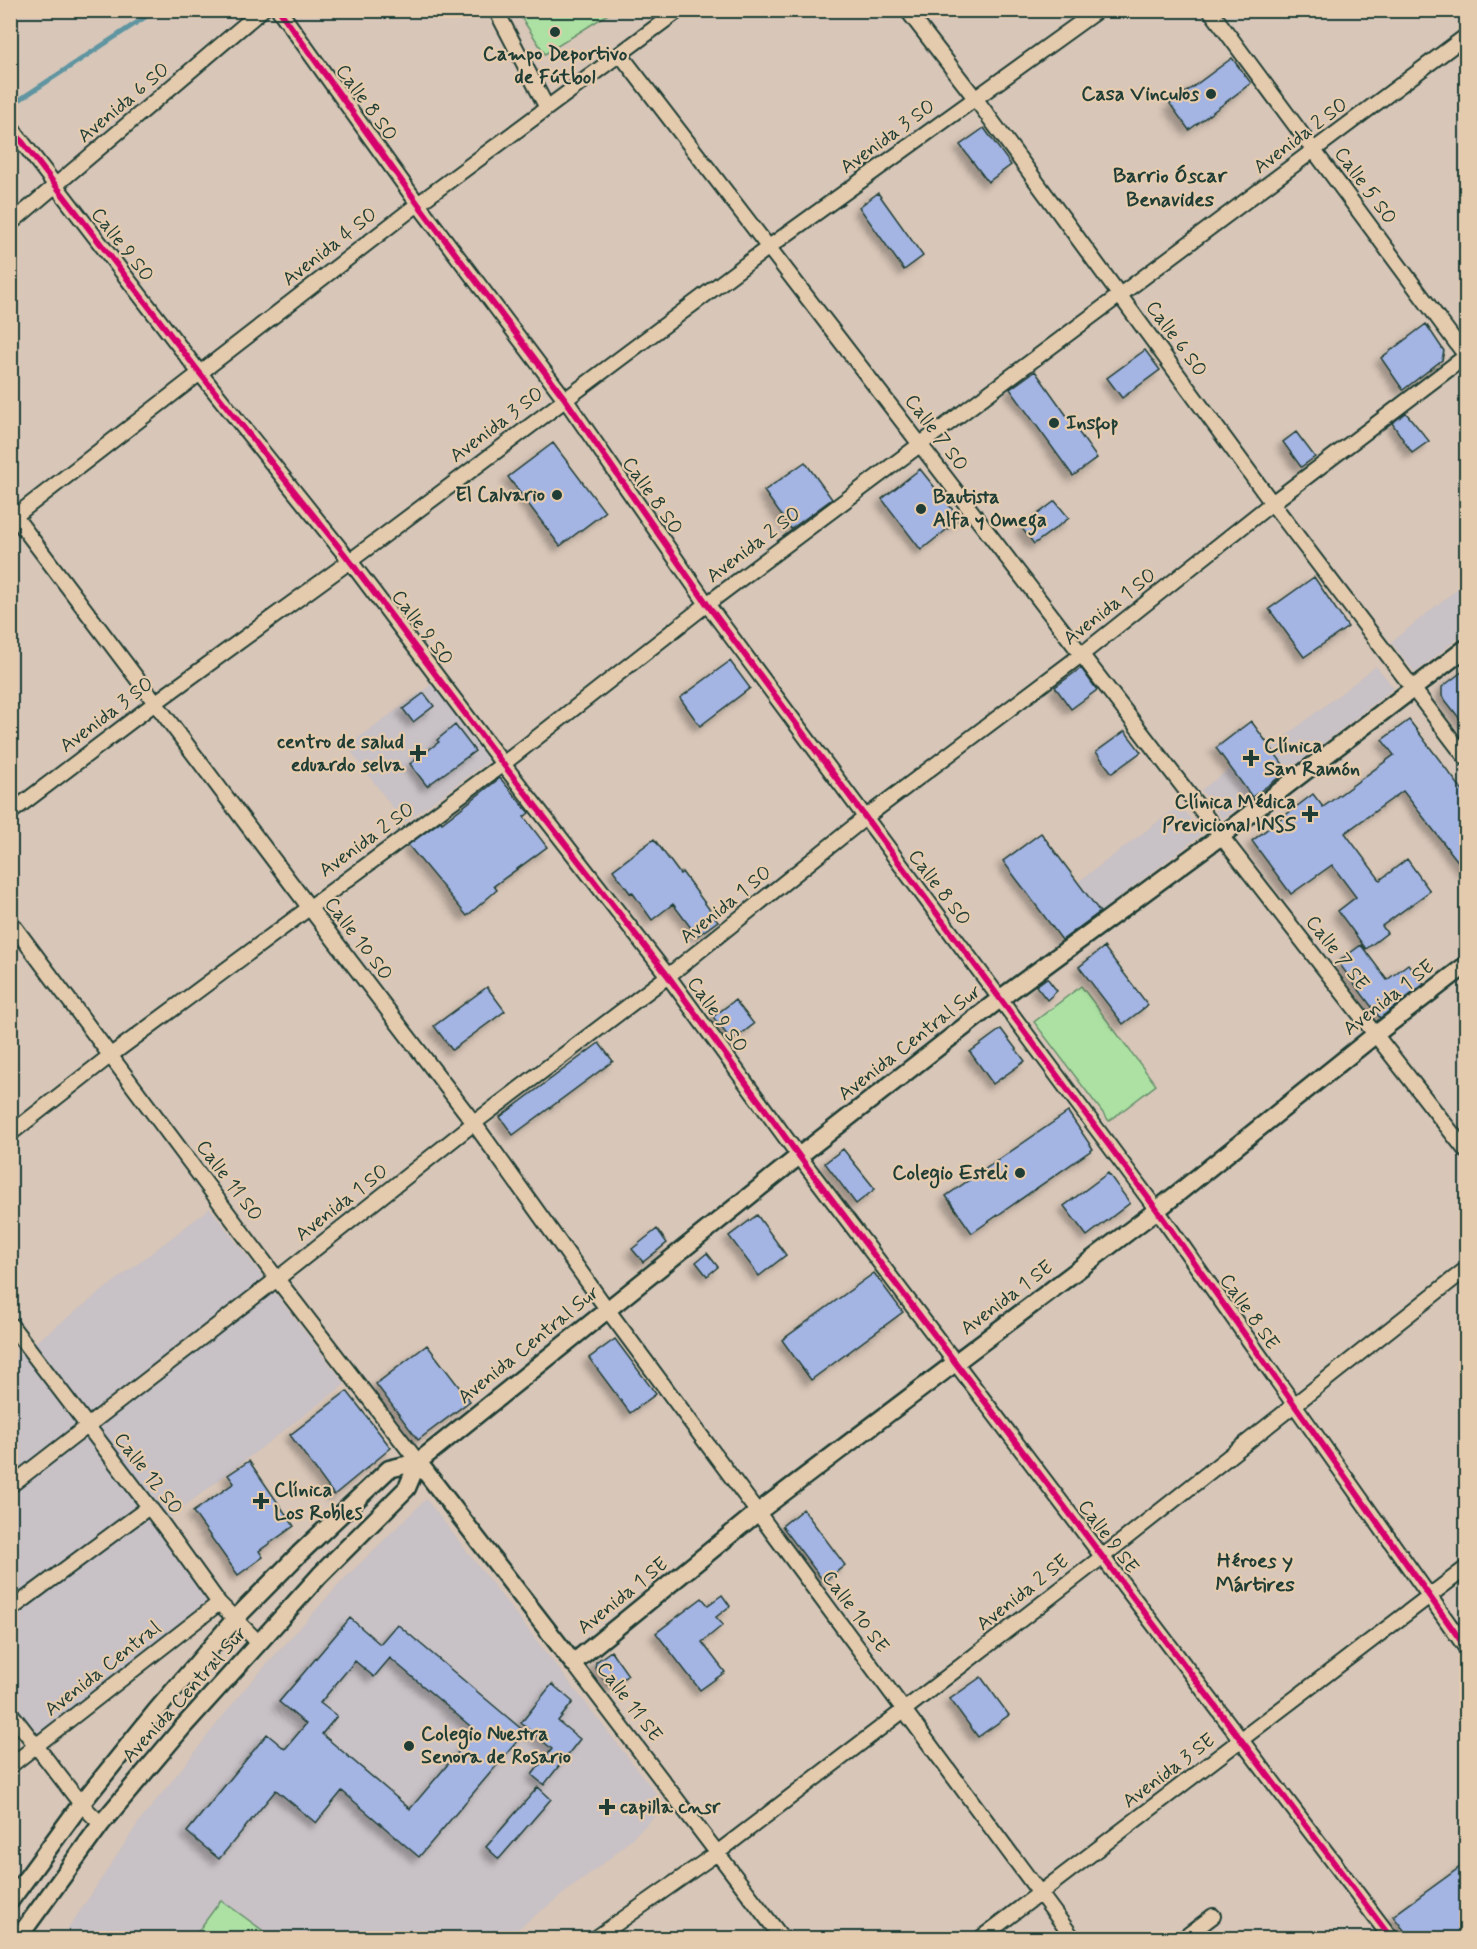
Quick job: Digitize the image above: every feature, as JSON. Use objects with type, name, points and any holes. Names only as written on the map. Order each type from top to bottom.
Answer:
[{"type":"street","name":"Avenida 6 SO","points":[[10,224],[262,10]]},
{"type":"street","name":"Calle 8 SO","points":[[279,10],[418,204],[565,399],[707,604],[1001,999]]},
{"type":"street","points":[[496,10],[547,108]]},
{"type":"street","name":"Calle 6 SO","points":[[907,10],[975,98],[1272,503],[1467,758]]},
{"type":"street","name":"Avenida 3 SO","points":[[10,813],[769,247],[1098,10]]},
{"type":"street","name":"Calle 5 SO","points":[[1210,10],[1467,356]]},
{"type":"street","name":"Avenida 4 SO","points":[[12,515],[418,204],[675,12]]},
{"type":"street","name":"Avenida 2 SO","points":[[10,1134],[111,1055],[503,764],[707,604],[1467,36]]},
{"type":"street","name":"Calle 7 SO","points":[[620,54],[1221,836]]},
{"type":"street","name":"Calle 9 SO","points":[[12,128],[199,372],[350,561],[503,764],[668,976],[799,1156]]},
{"type":"street","name":"Avenida 1 SO","points":[[10,1486],[474,1123],[668,976],[866,817],[1081,655],[1272,503],[1467,356]]},
{"type":"street","name":"Calle 10 SO","points":[[12,515],[474,1123],[607,1308]]},
{"type":"street","name":"Avenida Central Sur","points":[[10,1901],[81,1804],[156,1711],[235,1619],[299,1554],[388,1470],[418,1462],[607,1308],[1001,999],[1221,836],[1467,648]]},
{"type":"street","name":"Calle 7 SE","points":[[1221,836],[1467,1151]]},
{"type":"street","name":"Calle 11 SO","points":[[10,921],[277,1279],[418,1462]]},
{"type":"street","name":"Avenida 1 SE","points":[[573,1663],[758,1512],[1157,1210],[1376,1034],[1467,965]]},
{"type":"street","name":"Calle 8 SE","points":[[1001,999],[1157,1210],[1467,1648]]},
{"type":"street","name":"Calle 9 SE","points":[[799,1156],[1241,1740],[1386,1937]]},
{"type":"street","name":"Avenida 2 SE","points":[[596,1938],[717,1853],[904,1710],[1467,1269]]},
{"type":"street","name":"Calle 10 SE","points":[[607,1308],[1073,1938]]},
{"type":"street","name":"Calle 12 SO","points":[[10,1324],[219,1603],[259,1643]]},
{"type":"street","name":"Avenida Central Sur","points":[[18,1938],[101,1824],[182,1728],[320,1575],[407,1488],[418,1462]]},
{"type":"street","name":"Calle 11 SE","points":[[418,1462],[783,1938]]},
{"type":"street","points":[[10,1610],[149,1507]]},
{"type":"street","name":"Avenida 3 SE","points":[[981,1938],[1467,1568]]},
{"type":"street","name":"Avenida Central","points":[[10,1766],[219,1603]]},
{"type":"street","points":[[10,1712],[81,1804],[101,1824]]},
{"type":"street","points":[[1184,1938],[1213,1917]]},
{"type":"shaded area","points":[[1466,582],[1466,632],[1415,673],[1391,642]]},
{"type":"shaded area","points":[[1376,666],[1394,688],[1288,771],[1270,748]]},
{"type":"shaded area","name":"centro de salud eduardo selva","points":[[432,684],[489,761],[404,823],[347,746]]},
{"type":"shaded area","points":[[1231,768],[1252,797],[1222,819],[1201,790]]},
{"type":"shaded area","points":[[1180,805],[1202,834],[1100,912],[1078,882]]},
{"type":"shaded area","points":[[210,1208],[345,1384],[168,1519],[221,1594],[38,1735],[11,1700],[11,1361]]},
{"type":"shaded area","name":"Colegio Nuestra Senora de Rosario","points":[[426,1499],[666,1806],[614,1855],[506,1938],[62,1938],[139,1822],[246,1687],[344,1579]]},
{"type":"green space","name":"Campo Deportivo de Fútbol","points":[[517,11],[613,11],[545,54]]},
{"type":"green space","points":[[1081,986],[1156,1085],[1109,1121],[1034,1022]]},
{"type":"green space","points":[[221,1900],[273,1938],[193,1938]]},
{"type":"building","name":"Casa Vinculos","points":[[1232,58],[1251,83],[1189,130],[1170,104]]},
{"type":"building","points":[[984,128],[1011,165],[988,182],[960,145]]},
{"type":"building","points":[[878,193],[923,256],[904,270],[859,207]]},
{"type":"building","points":[[1426,324],[1444,351],[1442,360],[1403,390],[1381,358]]},
{"type":"building","points":[[1145,350],[1160,370],[1122,398],[1107,378]]},
{"type":"building","name":"Insfop","points":[[1035,371],[1097,458],[1073,476],[1010,389]]},
{"type":"building","points":[[1406,413],[1429,441],[1412,453],[1392,423]]},
{"type":"building","points":[[1296,432],[1315,457],[1301,467],[1283,442]]},
{"type":"building","name":"El Calvario","points":[[553,443],[605,512],[560,546],[508,477]]},
{"type":"building","points":[[805,462],[832,499],[791,529],[764,491]]},
{"type":"building","name":"Bautista Alfa y Omega","points":[[920,469],[960,519],[921,550],[882,499]]},
{"type":"building","points":[[1055,501],[1069,518],[1034,544],[1021,527]]},
{"type":"building","points":[[1314,577],[1348,627],[1304,657],[1269,609]]},
{"type":"building","points":[[730,661],[750,688],[700,726],[680,698]]},
{"type":"building","points":[[1081,668],[1097,690],[1071,709],[1055,687]]},
{"type":"building","points":[[1467,668],[1467,728],[1442,696],[1442,687]]},
{"type":"building","points":[[424,693],[434,706],[413,722],[403,709]]},
{"type":"building","points":[[1409,720],[1467,796],[1467,873],[1403,791],[1345,833],[1380,880],[1407,859],[1430,891],[1382,926],[1387,933],[1366,949],[1338,911],[1356,897],[1332,865],[1291,894],[1252,841],[1313,794],[1323,807],[1394,755],[1382,740]]},
{"type":"building","name":"Clínica San Ramón","points":[[1251,721],[1288,771],[1252,797],[1216,748]]},
{"type":"building","points":[[455,725],[475,751],[427,786],[410,764],[439,742],[437,740]]},
{"type":"building","points":[[1125,731],[1141,752],[1112,773],[1096,752]]},
{"type":"building","points":[[500,778],[529,813],[524,817],[547,847],[494,886],[497,890],[467,916],[408,845],[441,821],[442,823]]},
{"type":"building","points":[[1041,833],[1100,912],[1062,940],[1003,861]]},
{"type":"building","points":[[654,839],[718,921],[697,936],[673,904],[652,920],[613,870]]},
{"type":"building","points":[[1361,945],[1387,980],[1408,964],[1424,984],[1380,1018],[1338,962]]},
{"type":"building","points":[[1104,947],[1148,1005],[1123,1024],[1079,967]]},
{"type":"building","points":[[1047,978],[1057,991],[1047,1000],[1036,986]]},
{"type":"building","points":[[487,987],[505,1011],[452,1050],[434,1026]]},
{"type":"building","points":[[735,1000],[754,1024],[732,1041],[713,1017]]},
{"type":"building","points":[[1001,1029],[1025,1061],[993,1084],[970,1052]]},
{"type":"building","points":[[599,1043],[613,1061],[513,1135],[500,1117]]},
{"type":"building","name":"Colegio Esteli","points":[[1068,1112],[1093,1149],[972,1233],[946,1196]]},
{"type":"building","points":[[843,1149],[875,1189],[856,1204],[825,1163]]},
{"type":"building","points":[[1108,1173],[1130,1203],[1087,1236],[1064,1206]]},
{"type":"building","points":[[757,1215],[786,1255],[759,1276],[729,1236]]},
{"type":"building","points":[[657,1229],[667,1243],[643,1262],[632,1249]]},
{"type":"building","points":[[707,1253],[718,1267],[707,1276],[696,1262]]},
{"type":"building","points":[[874,1273],[903,1312],[811,1380],[782,1340]]},
{"type":"building","points":[[615,1339],[656,1394],[630,1413],[589,1358]]},
{"type":"building","points":[[427,1345],[470,1401],[418,1440],[376,1384]]},
{"type":"building","points":[[347,1391],[391,1448],[334,1495],[290,1435]]},
{"type":"building","points":[[249,1461],[294,1526],[259,1551],[263,1557],[238,1575],[193,1512],[234,1483],[228,1475]]},
{"type":"building","points":[[803,1509],[845,1565],[824,1582],[782,1526]]},
{"type":"building","points":[[722,1595],[730,1606],[716,1617],[723,1625],[702,1642],[725,1672],[700,1690],[656,1633],[702,1598],[708,1605]]},
{"type":"building","points":[[350,1618],[380,1644],[397,1624],[525,1732],[419,1857],[342,1791],[316,1823],[276,1790],[219,1859],[187,1832],[267,1734],[285,1749],[306,1724],[279,1702]],"holes":[[[390,1658],[476,1731],[410,1809],[322,1734],[337,1716],[320,1703],[355,1661],[374,1677]]]},
{"type":"building","points":[[611,1651],[628,1675],[610,1688],[595,1668],[596,1662]]},
{"type":"building","points":[[981,1677],[1009,1715],[978,1737],[950,1699]]},
{"type":"building","points":[[552,1684],[573,1702],[558,1721],[580,1739],[544,1785],[532,1775],[552,1749],[521,1723]]},
{"type":"building","points":[[538,1787],[551,1799],[499,1859],[486,1847]]},
{"type":"building","points":[[1467,1862],[1467,1938],[1410,1938],[1393,1916]]},
{"type":"waterway","points":[[10,106],[156,10]]},
{"type":"cycle path","points":[[279,10],[418,204],[565,399],[707,604],[1157,1210],[1466,1648]]},
{"type":"cycle path","points":[[10,126],[199,372],[350,561],[503,764],[668,976],[799,1156],[1391,1938]]},
{"type":"place","name":"Campo Deportivo de Fútbol","points":[[555,32]]},
{"type":"place","name":"Casa Vinculos","points":[[1211,94]]},
{"type":"place","name":"Insfop","points":[[1054,423]]},
{"type":"place","name":"El Calvario","points":[[557,495]]},
{"type":"place","name":"Bautista Alfa y Omega","points":[[921,509]]},
{"type":"place","name":"centro de salud eduardo selva","points":[[418,753]]},
{"type":"place","name":"Clínica San Ramón","points":[[1251,758]]},
{"type":"place","name":"Clínica Médica Previcional INSS","points":[[1310,814]]},
{"type":"place","name":"Colegio Esteli","points":[[1020,1173]]},
{"type":"place","name":"Clínica Los Robles","points":[[261,1501]]},
{"type":"place","name":"Colegio Nuestra Senora de Rosario","points":[[409,1746]]},
{"type":"place","name":"capilla cnsr","points":[[607,1807]]},
{"type":"district","name":"Barrio Óscar Benavides","points":[[1170,188]]},
{"type":"district","name":"Héroes y Mártires","points":[[1255,1573]]}]
